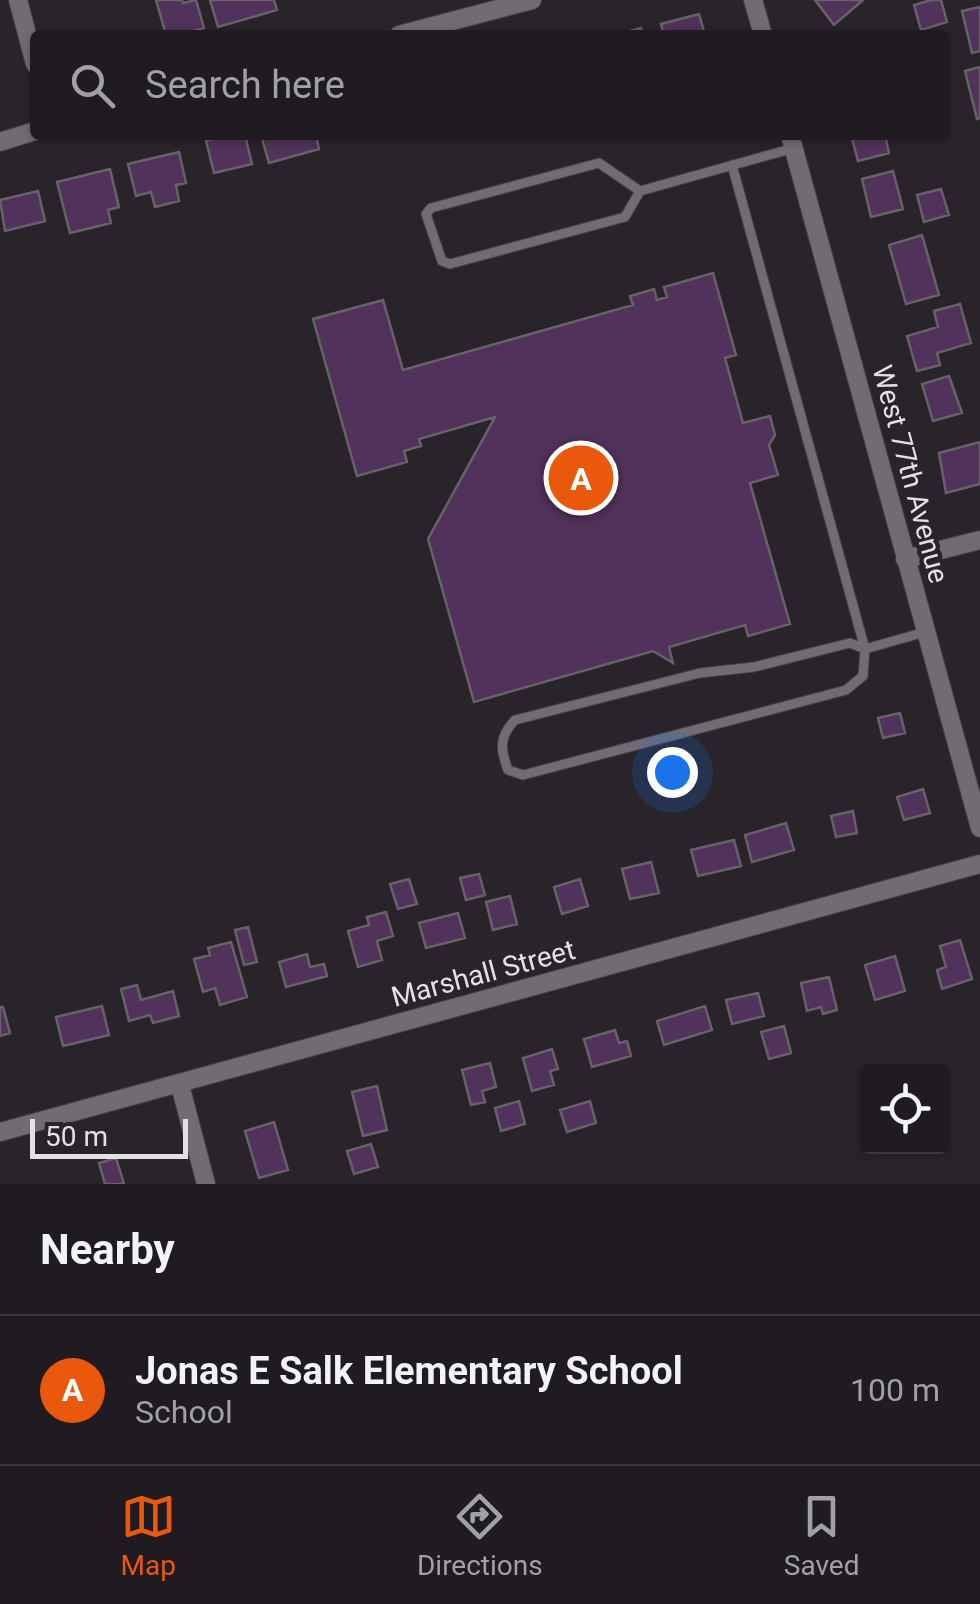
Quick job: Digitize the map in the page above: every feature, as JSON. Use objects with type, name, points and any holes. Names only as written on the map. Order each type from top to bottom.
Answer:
[{"type":"street","points":[[18,0],[30,45]]},
{"type":"street","points":[[418,30],[532,0]]},
{"type":"street","points":[[753,0],[762,30]]},
{"type":"street","points":[[0,142],[30,133]]},
{"type":"street","name":"West 77th Avenue","points":[[792,142],[980,828]]},
{"type":"street","points":[[906,559],[980,540]]},
{"type":"street","name":"Marshall Street","points":[[0,1132],[980,864]]},
{"type":"street","points":[[180,1085],[206,1184]]},
{"type":"lane","points":[[640,191],[600,163],[431,208],[426,214],[442,261],[450,264],[626,217],[640,191],[732,166],[792,142]]},
{"type":"lane","points":[[732,166],[865,649],[864,676],[846,690],[523,775],[508,770],[501,752],[503,733],[515,720],[700,674],[754,667],[850,643],[865,649],[925,632]]},
{"type":"building","points":[[156,0],[196,0],[204,28],[165,30]]},
{"type":"building","points":[[210,0],[274,0],[277,10],[218,27]]},
{"type":"building","points":[[815,0],[863,0],[834,25]]},
{"type":"building","points":[[941,0],[947,22],[921,30],[914,5]]},
{"type":"building","points":[[980,7],[980,51],[972,53],[962,11]]},
{"type":"building","points":[[699,14],[704,30],[663,30],[661,24]]},
{"type":"building","points":[[980,67],[980,118],[977,119],[965,71]]},
{"type":"building","points":[[246,140],[252,164],[214,173],[206,141]]},
{"type":"building","points":[[262,140],[317,140],[319,149],[269,163]]},
{"type":"building","points":[[852,140],[886,140],[889,153],[858,161]]},
{"type":"building","points":[[179,152],[186,183],[176,185],[179,201],[155,207],[151,192],[136,196],[128,164]]},
{"type":"building","points":[[110,169],[119,207],[108,210],[111,223],[70,233],[57,182]]},
{"type":"building","points":[[893,171],[903,209],[871,217],[862,179]]},
{"type":"building","points":[[941,189],[949,215],[924,222],[917,195]]},
{"type":"building","points":[[38,191],[45,221],[5,231],[0,200]]},
{"type":"building","points":[[922,235],[939,295],[906,304],[889,245]]},
{"type":"building","points":[[713,273],[736,355],[725,358],[743,423],[770,416],[775,435],[769,445],[778,475],[750,483],[790,624],[748,636],[745,625],[669,647],[673,663],[653,651],[474,702],[428,539],[495,417],[419,439],[421,446],[404,451],[407,462],[357,476],[313,319],[383,300],[403,370],[633,305],[630,296],[654,289],[657,300],[667,297],[664,287]]},
{"type":"building","points":[[960,304],[971,343],[937,353],[940,365],[917,371],[907,336],[938,327],[934,311]]},
{"type":"building","points":[[949,376],[962,413],[933,421],[922,384]]},
{"type":"building","points":[[980,442],[980,484],[946,493],[939,453]]},
{"type":"building","points":[[900,713],[905,733],[883,738],[878,718]]},
{"type":"building","points":[[923,789],[930,813],[904,820],[897,797]]},
{"type":"building","points":[[853,811],[857,833],[836,837],[831,816]]},
{"type":"building","points":[[786,823],[794,850],[752,862],[745,835]]},
{"type":"building","points":[[734,840],[741,866],[698,876],[691,850]]},
{"type":"building","points":[[651,862],[659,893],[630,899],[622,869]]},
{"type":"building","points":[[479,874],[485,895],[466,900],[460,878]]},
{"type":"building","points":[[409,879],[417,904],[398,909],[390,884]]},
{"type":"building","points":[[580,879],[588,906],[562,914],[554,887]]},
{"type":"building","points":[[510,896],[517,924],[493,930],[486,902]]},
{"type":"building","points":[[386,912],[393,936],[377,941],[382,960],[358,967],[348,931],[369,925],[367,917]]},
{"type":"building","points":[[458,913],[465,938],[426,948],[419,923]]},
{"type":"building","points":[[248,927],[257,962],[244,965],[235,930]]},
{"type":"building","points":[[960,940],[972,979],[942,989],[937,970],[946,967],[940,946]]},
{"type":"building","points":[[231,942],[247,997],[220,1005],[215,988],[203,992],[194,959],[210,955],[208,948]]},
{"type":"building","points":[[307,954],[310,967],[324,964],[327,976],[286,987],[279,962]]},
{"type":"building","points":[[895,956],[905,991],[875,1000],[865,965]]},
{"type":"building","points":[[829,977],[837,1010],[823,1014],[821,1007],[807,1011],[801,983]]},
{"type":"building","points":[[137,985],[141,1000],[173,991],[179,1016],[153,1023],[150,1015],[129,1021],[121,989]]},
{"type":"building","points":[[758,993],[764,1016],[732,1024],[726,1000]]},
{"type":"building","points":[[102,1006],[109,1035],[63,1046],[56,1017]]},
{"type":"building","points":[[705,1006],[712,1030],[664,1045],[657,1021]]},
{"type":"building","points":[[0,1007],[10,1033],[0,1036]]},
{"type":"building","points":[[784,1026],[791,1053],[769,1059],[761,1032]]},
{"type":"building","points":[[615,1030],[619,1043],[627,1041],[631,1056],[592,1067],[584,1039]]},
{"type":"building","points":[[552,1049],[558,1069],[550,1071],[554,1085],[532,1091],[523,1058]]},
{"type":"building","points":[[490,1063],[496,1087],[482,1091],[485,1102],[471,1105],[462,1070]]},
{"type":"building","points":[[377,1086],[387,1130],[363,1136],[352,1092]]},
{"type":"building","points":[[519,1101],[525,1124],[501,1131],[495,1108]]},
{"type":"building","points":[[590,1101],[596,1123],[567,1132],[560,1110]]},
{"type":"building","points":[[274,1122],[288,1170],[259,1178],[245,1131]]},
{"type":"building","points":[[371,1144],[378,1167],[354,1174],[347,1151]]},
{"type":"building","points":[[116,1158],[124,1184],[105,1184],[99,1163]]},
{"type":"place","name":"Jonas E Salk Elementary School","points":[[581,478]]}]
